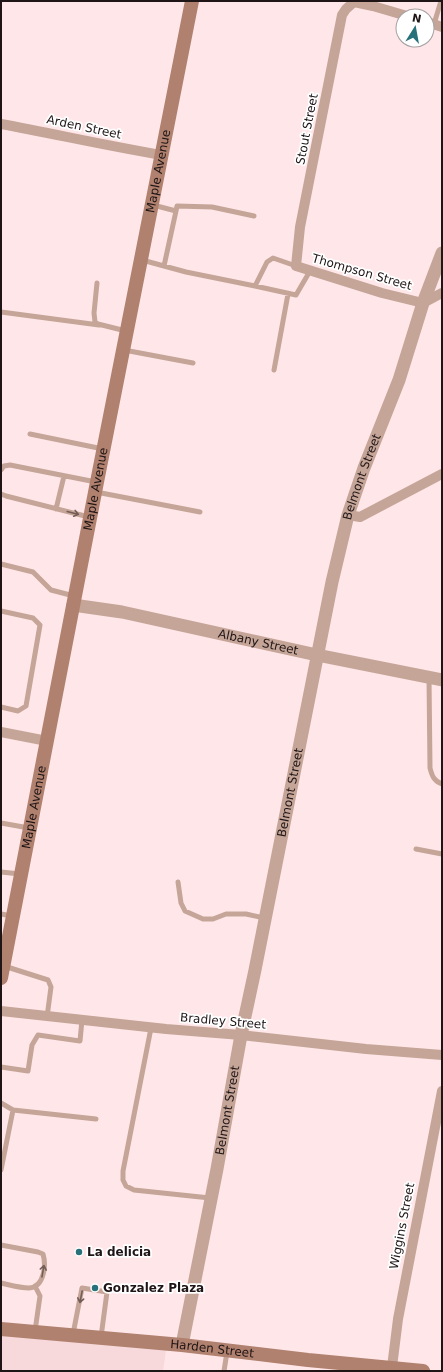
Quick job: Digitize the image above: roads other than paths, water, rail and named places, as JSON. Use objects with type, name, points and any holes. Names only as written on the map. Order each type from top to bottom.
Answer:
[{"type":"main road","name":"Maple Avenue","points":[[2,972],[7,915],[21,874],[192,1]]},
{"type":"main road","name":"Harden Street","points":[[1,1329],[182,1345],[321,1364],[392,1367],[423,1371]]},
{"type":"street","name":"Stout Street","points":[[296,266],[300,227],[342,15],[354,2],[395,12]]},
{"type":"street","name":"Arden Street","points":[[1,124],[108,146],[162,155]]},
{"type":"street","name":"Belmont Street","points":[[182,1345],[241,1035],[332,582],[348,515],[364,468],[399,380],[423,303],[442,253]]},
{"type":"street","name":"Thompson Street","points":[[296,266],[382,293],[423,303],[442,293]]},
{"type":"street","points":[[348,515],[360,517],[442,474]]},
{"type":"street","name":"Albany Street","points":[[74,601],[317,655],[436,678]]},
{"type":"street","points":[[1,732],[47,741]]},
{"type":"street","name":"Bradley Street","points":[[1,1012],[151,1028],[241,1035],[358,1048],[442,1055]]},
{"type":"street","name":"Wiggins Street","points":[[392,1367],[398,1319],[442,1091]]},
{"type":"lane","points":[[435,21],[441,1]]},
{"type":"lane","points":[[152,204],[176,211]]},
{"type":"lane","points":[[164,266],[177,206],[212,207],[254,216]]},
{"type":"lane","points":[[255,286],[267,262],[273,258],[296,266]]},
{"type":"lane","points":[[142,259],[186,272],[296,295],[310,271]]},
{"type":"lane","points":[[97,283],[94,313],[95,322],[99,325]]},
{"type":"lane","points":[[274,370],[288,294]]},
{"type":"lane","points":[[1,312],[99,325],[127,331]]},
{"type":"lane","points":[[123,350],[193,363]]},
{"type":"lane","points":[[30,434],[104,450]]},
{"type":"lane","points":[[1,470],[4,466],[10,465],[64,476],[96,487],[200,512]]},
{"type":"lane","points":[[56,509],[64,476]]},
{"type":"lane","points":[[1,494],[90,517]]},
{"type":"lane","points":[[1,564],[33,572],[51,590],[74,601]]},
{"type":"lane","points":[[1,612],[33,618],[40,625],[26,706],[18,711],[1,708]]},
{"type":"lane","points":[[436,678],[430,768],[432,776],[436,781],[442,784]]},
{"type":"lane","points":[[1,823],[30,829]]},
{"type":"lane","points":[[416,849],[442,854]]},
{"type":"lane","points":[[1,872],[21,874]]},
{"type":"lane","points":[[178,882],[181,903],[185,911],[202,919],[213,919],[226,914],[246,914],[265,918]]},
{"type":"lane","points":[[2,972],[48,980],[51,987],[48,1017]]},
{"type":"lane","points":[[1,1067],[28,1071],[32,1045],[38,1035],[80,1041],[82,1020]]},
{"type":"lane","points":[[151,1028],[123,1171],[123,1180],[126,1186],[134,1190],[211,1198]]},
{"type":"lane","points":[[1,1103],[13,1110],[96,1119]]},
{"type":"lane","points":[[1,1170],[13,1110]]},
{"type":"lane","points":[[1,1245],[43,1254],[44,1260],[43,1274],[40,1282],[35,1286],[30,1288],[1,1283]]},
{"type":"lane","points":[[35,1286],[40,1296],[35,1332]]},
{"type":"lane","points":[[73,1336],[82,1288],[107,1292],[101,1338]]},
{"type":"lane","points":[[224,1371],[227,1351]]},
{"type":"place","name":"La delicia","points":[[79,1252]]},
{"type":"place","name":"Gonzalez Plaza","points":[[95,1288]]}]
